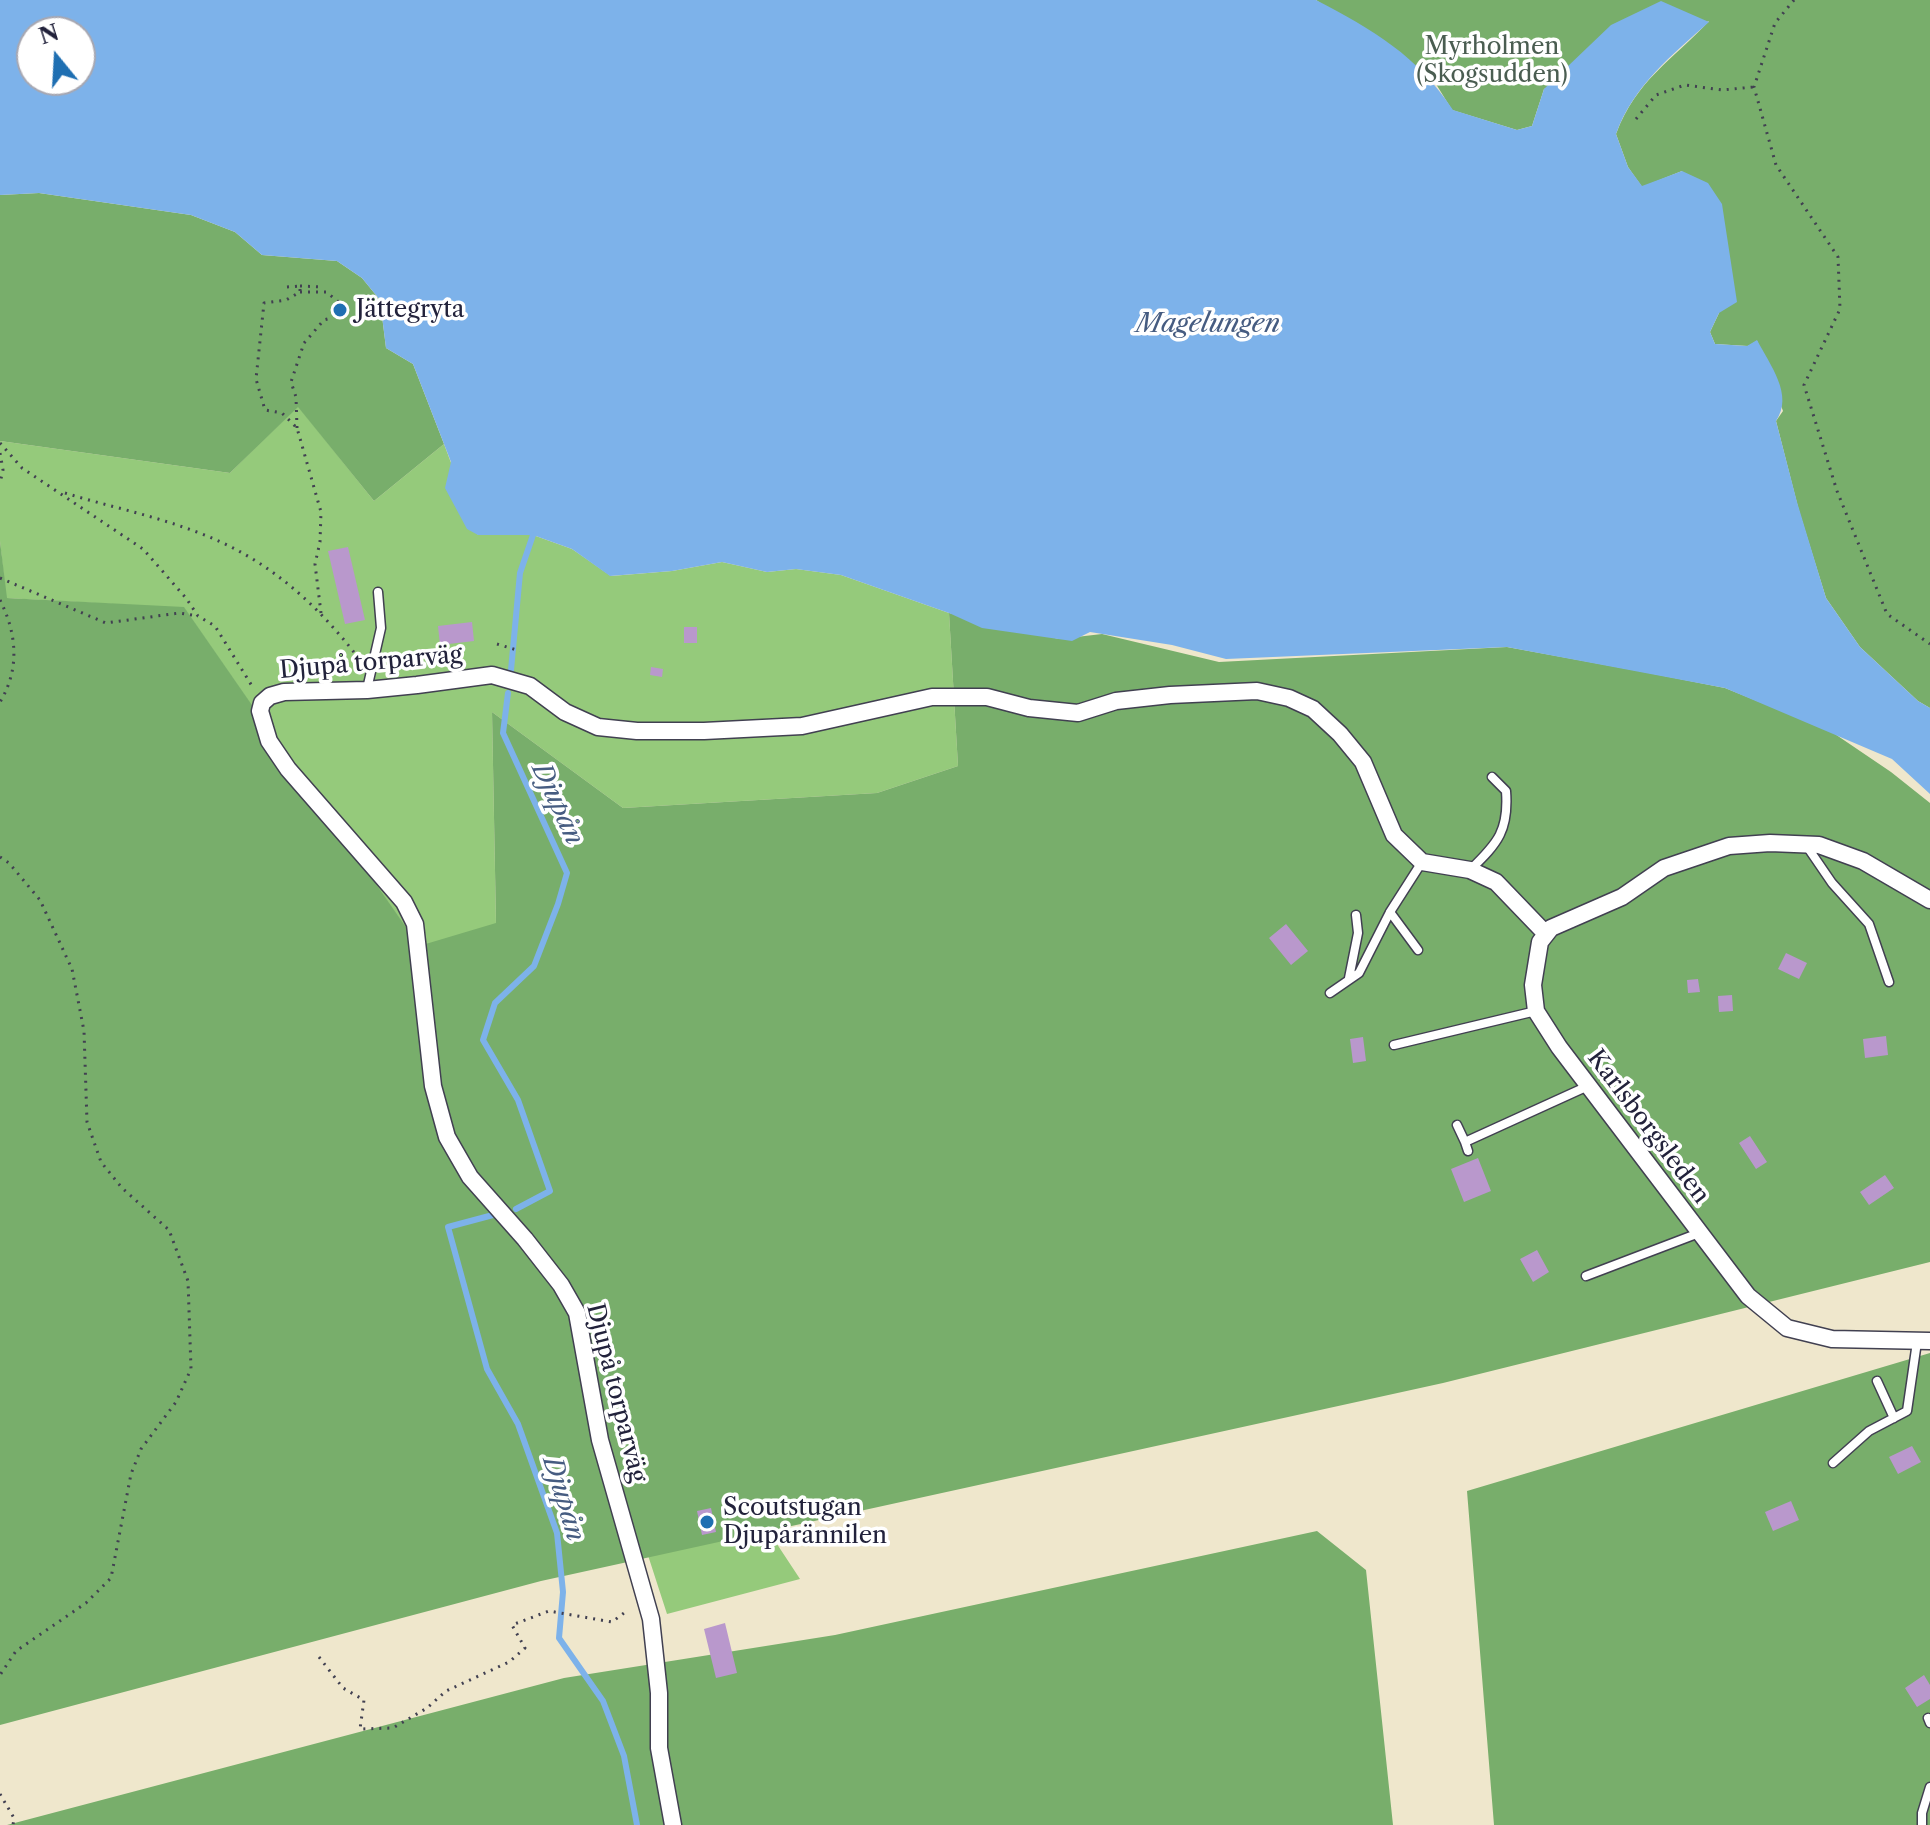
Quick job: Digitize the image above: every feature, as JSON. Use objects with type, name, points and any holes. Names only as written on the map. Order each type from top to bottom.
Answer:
[{"type":"street","name":"Djupå torparväg","points":[[673,1825],[659,1748],[659,1693],[651,1619],[600,1440],[577,1313],[561,1285],[534,1250],[470,1177],[447,1137],[433,1086],[415,924],[404,902],[288,769],[262,725],[262,703],[270,696],[284,692],[492,675],[530,686],[565,712],[598,727],[637,731],[704,731],[802,726],[932,697],[987,697],[1029,708],[1078,713],[1116,701],[1257,691],[1289,698],[1313,709],[1340,734],[1363,762],[1394,835],[1422,862]]},
{"type":"street","points":[[1536,1011],[1533,985],[1536,958],[1540,942],[1551,928],[1622,897],[1664,868],[1729,846],[1770,843],[1819,845],[1863,861],[1930,900]]},
{"type":"street","points":[[1422,862],[1470,870],[1496,882],[1546,934]]},
{"type":"street","name":"Karlsborgsleden","points":[[1536,1011],[1588,1086],[1748,1296],[1787,1328],[1832,1339],[1924,1341]]},
{"type":"lane","points":[[368,686],[381,628],[378,592]]},
{"type":"lane","points":[[1470,870],[1497,844],[1508,815],[1506,791],[1492,777]]},
{"type":"lane","points":[[1805,845],[1832,883],[1869,924],[1889,982]]},
{"type":"lane","points":[[1330,993],[1359,973],[1390,912],[1422,862]]},
{"type":"lane","points":[[1390,912],[1418,950]]},
{"type":"lane","points":[[1349,978],[1358,933],[1356,915]]},
{"type":"lane","points":[[1394,1045],[1536,1011]]},
{"type":"lane","points":[[1457,1125],[1466,1146],[1588,1086]]},
{"type":"lane","points":[[1586,1276],[1699,1233]]},
{"type":"lane","points":[[1833,1463],[1869,1431],[1907,1411],[1924,1341]]},
{"type":"lane","points":[[1877,1381],[1894,1418]]},
{"type":"lane","points":[[1922,1825],[1922,1813],[1930,1787]]},
{"type":"path","points":[[1794,0],[1775,23],[1754,87],[1776,165],[1838,257],[1840,309],[1804,385],[1837,491],[1887,614],[1930,644]]},
{"type":"path","points":[[1636,119],[1656,95],[1685,85],[1722,90],[1754,87]]},
{"type":"path","points":[[300,286],[300,292]]},
{"type":"path","points":[[287,287],[322,287]]},
{"type":"path","points":[[297,428],[282,413],[265,410],[256,379],[264,303],[286,300],[300,292],[326,292],[344,306]]},
{"type":"path","points":[[321,613],[315,564],[320,542],[321,512],[297,428],[296,397],[291,382],[304,343],[324,320],[331,318]]},
{"type":"path","points":[[0,443],[22,468],[143,549],[198,616]]},
{"type":"path","points":[[0,453],[3,470],[0,483]]},
{"type":"path","points":[[62,492],[193,530],[232,547],[292,585],[321,613],[361,661],[368,686]]},
{"type":"path","points":[[0,578],[106,623],[179,613],[198,616],[215,626],[262,703]]},
{"type":"path","points":[[0,600],[16,649],[9,686],[0,702]]},
{"type":"path","points":[[497,644],[520,651]]},
{"type":"path","points":[[0,857],[9,863],[40,900],[72,969],[84,1031],[87,1122],[101,1162],[122,1188],[169,1230],[188,1281],[191,1369],[176,1402],[141,1449],[131,1474],[111,1578],[86,1603],[16,1651],[0,1675]]},
{"type":"path","points":[[319,1657],[343,1688],[364,1700],[360,1729],[393,1728],[427,1708],[446,1691],[509,1662],[525,1648],[512,1625],[559,1610],[612,1622],[645,1597]]},
{"type":"path","points":[[0,1794],[14,1818],[13,1825]]},
{"type":"green space","name":"Myrholmen (Skogsudden)","points":[[1316,0],[1930,0],[1930,708],[1918,701],[1860,647],[1826,598],[1776,421],[1783,411],[1757,341],[1748,346],[1715,344],[1710,332],[1719,313],[1682,171],[1642,187],[1628,167],[1616,134],[1645,85],[1709,21],[1544,89],[1532,126],[1517,130],[1452,110],[1436,84]]},
{"type":"green space","points":[[39,193],[191,215],[235,232],[262,255],[337,261],[362,278],[380,300],[386,348],[413,364],[444,444],[374,501],[298,407],[230,473],[0,441],[0,195]]},
{"type":"green space","name":"Djupån","points":[[298,406],[374,501],[444,444],[478,535],[533,535],[572,549],[611,576],[672,571],[722,562],[767,572],[796,569],[841,575],[949,613],[958,766],[877,793],[623,808],[492,712],[496,924],[419,947],[184,608],[6,598],[0,541],[0,441],[230,473]]},
{"type":"green space","points":[[0,541],[7,598],[184,607],[419,946],[496,923],[492,712],[623,808],[877,793],[958,766],[949,613],[1059,639],[1102,634],[1219,662],[1507,647],[1725,688],[1829,730],[1930,803],[1930,1262],[1443,1383],[541,1581],[0,1725]]},
{"type":"green space","points":[[1930,1353],[1930,1825],[1494,1825],[1467,1491]]},
{"type":"green space","points":[[717,1453],[800,1579],[667,1614],[622,1475]]},
{"type":"green space","points":[[1317,1531],[1366,1570],[1393,1825],[7,1825],[564,1678],[835,1635]]},
{"type":"water","name":"Magelungen","points":[[0,0],[1316,0],[1375,33],[1409,59],[1453,110],[1517,130],[1532,126],[1544,89],[1611,25],[1661,1],[1709,22],[1643,86],[1616,134],[1628,167],[1642,186],[1682,171],[1708,183],[1722,204],[1737,302],[1719,313],[1710,332],[1715,344],[1747,346],[1757,340],[1778,380],[1782,401],[1776,421],[1826,598],[1860,647],[1918,701],[1930,708],[1930,794],[1892,759],[1725,688],[1507,647],[1226,659],[1172,645],[1090,632],[1072,641],[982,628],[949,613],[841,575],[796,569],[767,572],[722,562],[672,571],[610,576],[572,549],[533,535],[478,535],[467,529],[445,488],[451,462],[413,364],[386,348],[380,300],[362,278],[337,261],[262,255],[235,232],[191,215],[39,193],[0,195]]},
{"type":"building","points":[[348,547],[365,620],[345,624],[328,551]]},
{"type":"building","points":[[472,622],[474,641],[440,645],[438,626]]},
{"type":"building","points":[[684,627],[697,627],[697,643],[684,643]]},
{"type":"building","points":[[651,667],[663,669],[662,677],[650,675]]},
{"type":"building","points":[[1286,924],[1308,951],[1291,965],[1269,938]]},
{"type":"building","points":[[1786,953],[1807,963],[1799,979],[1778,969]]},
{"type":"building","points":[[1698,979],[1700,992],[1688,993],[1687,980]]},
{"type":"building","points":[[1732,995],[1733,1011],[1719,1012],[1718,996]]},
{"type":"building","points":[[1886,1036],[1888,1055],[1865,1058],[1863,1039]]},
{"type":"building","points":[[1363,1037],[1366,1061],[1353,1063],[1350,1039]]},
{"type":"building","points":[[1750,1136],[1767,1162],[1756,1169],[1739,1143]]},
{"type":"building","points":[[1478,1158],[1491,1191],[1464,1202],[1451,1169]]},
{"type":"building","points":[[1885,1175],[1894,1188],[1869,1205],[1860,1192]]},
{"type":"building","points":[[1537,1250],[1549,1272],[1533,1282],[1520,1259]]},
{"type":"building","points":[[1912,1446],[1921,1462],[1898,1474],[1889,1457]]},
{"type":"building","points":[[1791,1501],[1799,1520],[1773,1531],[1765,1512]]},
{"type":"building","name":"Scoutstugan Djupårännilen","points":[[711,1508],[716,1532],[702,1535],[697,1511]]},
{"type":"building","points":[[725,1623],[737,1673],[716,1678],[704,1629]]},
{"type":"building","points":[[1924,1675],[1930,1685],[1930,1699],[1917,1707],[1905,1688]]},
{"type":"waterway","name":"Djupån","points":[[511,670],[520,573],[533,535]]},
{"type":"waterway","name":"Djupån","points":[[508,693],[503,733],[567,873],[534,966],[495,1003],[483,1040],[518,1100],[550,1191],[516,1209]]},
{"type":"waterway","name":"Djupån","points":[[493,1215],[448,1227],[487,1369],[518,1424],[557,1533],[563,1592],[559,1638],[603,1701],[624,1756],[637,1825]]},
{"type":"place","name":"Jättegryta","points":[[340,310]]},
{"type":"place","name":"Scoutstugan Djupårännilen","points":[[707,1522]]}]
